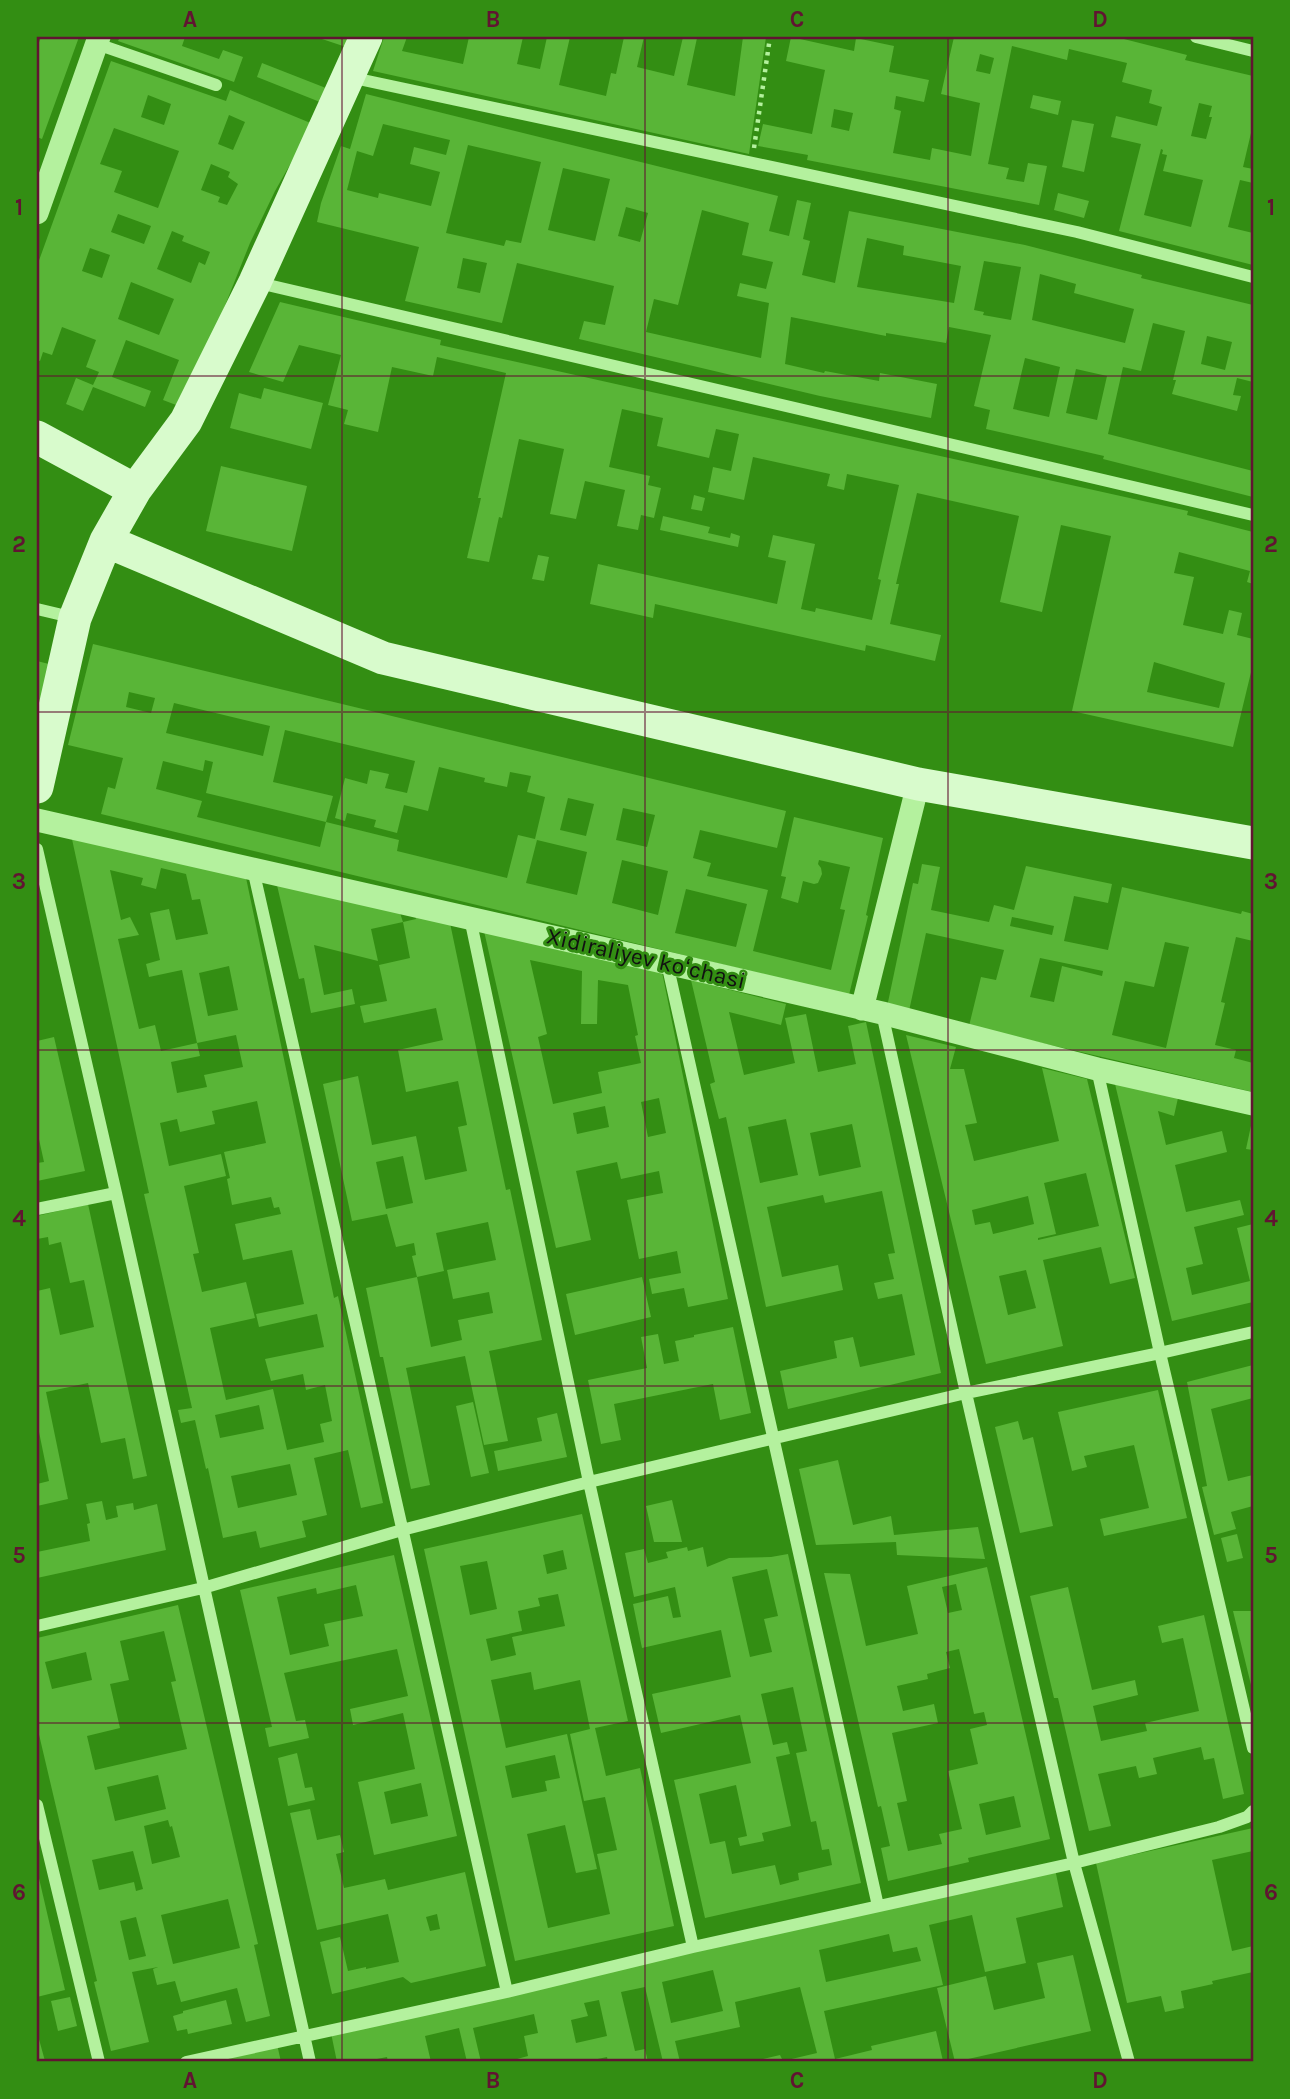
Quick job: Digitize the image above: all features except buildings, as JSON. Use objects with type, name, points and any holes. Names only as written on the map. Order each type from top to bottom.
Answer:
[{"type":"street","points":[[37,788],[75,618],[106,541],[135,490],[186,421],[255,282],[366,37]]},
{"type":"street","points":[[37,213],[98,40]]},
{"type":"street","points":[[37,437],[135,490]]},
{"type":"street","points":[[106,541],[383,658],[918,784],[1253,843]]},
{"type":"street","points":[[872,1011],[918,784]]},
{"type":"street","name":"Xidiraliyev koʻchasi","points":[[37,820],[667,963],[872,1011],[1097,1069],[1253,1104]]},
{"type":"lane","points":[[1196,37],[1253,51]]},
{"type":"lane","points":[[98,40],[216,85]]},
{"type":"lane","points":[[349,77],[1077,232],[1253,277]]},
{"type":"lane","points":[[255,282],[1253,515]]},
{"type":"lane","points":[[37,609],[75,618]]},
{"type":"lane","points":[[37,849],[310,2062]]},
{"type":"lane","points":[[253,869],[507,1992]]},
{"type":"lane","points":[[470,918],[589,1482],[693,1947]]},
{"type":"lane","points":[[667,963],[878,1906]]},
{"type":"lane","points":[[872,1011],[966,1393],[1074,1863],[1129,2062]]},
{"type":"lane","points":[[1097,1069],[1160,1353],[1253,1748]]},
{"type":"lane","points":[[37,1209],[116,1193]]},
{"type":"lane","points":[[37,1626],[203,1588],[402,1531],[589,1482],[966,1393],[1253,1332]]},
{"type":"lane","points":[[37,1805],[99,2062]]},
{"type":"lane","points":[[186,2062],[1074,1863],[1219,1827],[1247,1817],[1253,1811]]},
{"type":"path","points":[[752,162],[770,37]]}]
